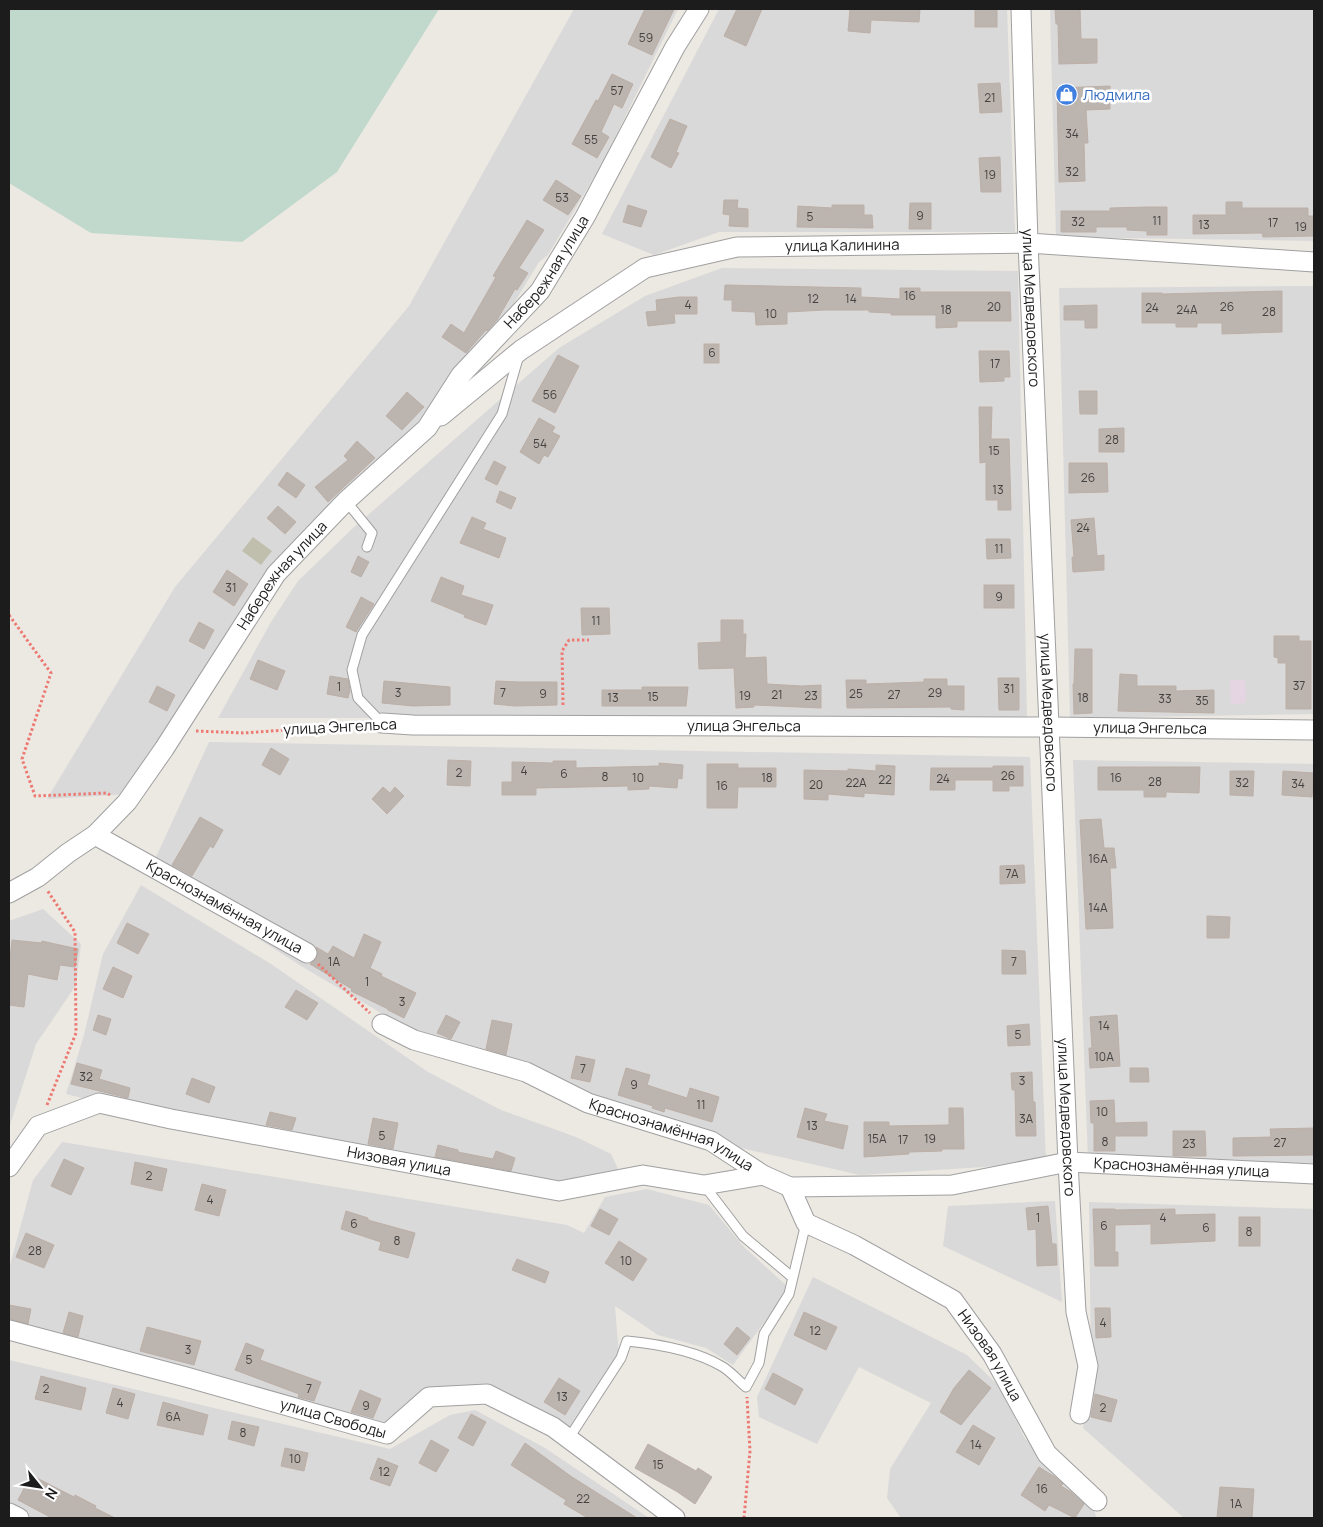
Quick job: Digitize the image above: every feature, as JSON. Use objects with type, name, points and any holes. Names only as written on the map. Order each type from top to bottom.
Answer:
[{"type":"street","name":"Набережная улица","points":[[9,893],[38,877],[95,835],[127,802],[276,574],[346,501],[427,428],[461,375],[540,291],[585,217],[675,47],[698,9]]},
{"type":"street","name":"улица Медведовского","points":[[1021,9],[1028,243],[1068,1162],[1076,1312],[1088,1366],[1080,1414]]},
{"type":"street","name":"улица Калинина","points":[[427,428],[521,350],[645,268],[737,247],[1028,243],[1314,262]]},
{"type":"street","name":"улица Энгельса","points":[[382,723],[413,725],[1048,727],[1314,730]]},
{"type":"street","name":"Краснознамённая улица","points":[[95,835],[307,953]]},
{"type":"street","name":"Краснознамённая улица","points":[[382,1024],[414,1040],[526,1072],[588,1103],[711,1141],[763,1175],[790,1187],[952,1185],[1068,1162],[1314,1174]]},
{"type":"street","name":"Низовая улица","points":[[38,1126],[99,1103],[180,1121],[558,1191],[643,1174],[704,1185],[763,1175]]},
{"type":"street","points":[[9,1167],[38,1126]]},
{"type":"street","points":[[790,1187],[806,1223]]},
{"type":"street","name":"Низовая улица","points":[[806,1223],[854,1246],[953,1300],[992,1354],[1047,1454],[1097,1501]]},
{"type":"street","name":"улица Свободы","points":[[9,1330],[186,1377],[387,1434],[429,1397],[487,1394],[553,1427],[675,1518]]},
{"type":"street","points":[[9,1513],[18,1518]]},
{"type":"lane","points":[[382,723],[358,698],[352,670],[362,635],[502,414],[521,350]]},
{"type":"lane","points":[[346,501],[372,533],[367,547]]},
{"type":"lane","points":[[704,1185],[743,1236],[792,1277]]},
{"type":"lane","points":[[569,1438],[621,1358],[627,1341],[664,1345],[698,1356],[723,1367],[746,1387],[759,1363],[764,1334],[789,1294],[806,1223]]},
{"type":"path","points":[[9,615],[50,673],[22,758],[35,796],[107,794],[127,802]]},
{"type":"path","points":[[562,705],[562,651],[569,640],[589,640]]},
{"type":"path","name":"улица Энгельса","points":[[175,730],[244,733],[382,723]]},
{"type":"path","points":[[38,877],[75,932],[76,1034],[38,1126]]},
{"type":"path","name":"Краснознамённая улица","points":[[307,953],[382,1024]]},
{"type":"path","points":[[744,1518],[750,1451],[746,1387]]},
{"type":"shaded area","points":[[574,9],[678,9],[603,162],[548,255],[539,262],[494,336],[426,414],[274,562],[149,773],[131,794],[47,799],[175,587],[409,306]]},
{"type":"shaded area","points":[[719,9],[1007,9],[1015,232],[719,232],[654,255],[602,234]]},
{"type":"shaded area","points":[[1050,9],[1314,9],[1314,241],[1056,237]]},
{"type":"shaded area","points":[[722,268],[1018,271],[1027,718],[218,718],[271,622],[298,581],[352,529],[559,348],[645,296]]},
{"type":"shaded area","points":[[1314,286],[1314,714],[1070,718],[1059,288]]},
{"type":"shaded area","points":[[253,537],[272,551],[261,565],[242,551]]},
{"type":"shaded area","points":[[1230,680],[1245,680],[1246,703],[1231,704]]},
{"type":"shaded area","points":[[209,742],[1030,757],[1046,1163],[860,1175],[715,1142],[417,1034],[306,969],[150,870]]},
{"type":"shaded area","points":[[1073,760],[1314,764],[1314,1163],[1088,1160]]},
{"type":"shaded area","points":[[141,885],[271,964],[428,1072],[501,1110],[576,1137],[611,1154],[618,1169],[599,1184],[549,1192],[175,1110],[107,1104],[66,1094],[84,1035],[103,954]]},
{"type":"shaded area","points":[[43,909],[81,944],[76,985],[36,1044],[9,1128],[9,921]]},
{"type":"shaded area","points":[[62,1142],[567,1225],[584,1233],[605,1197],[647,1189],[709,1205],[744,1247],[789,1288],[733,1365],[706,1348],[658,1335],[615,1306],[620,1369],[578,1432],[496,1393],[436,1399],[384,1428],[9,1339],[9,1269],[33,1180]]},
{"type":"shaded area","points":[[1055,1201],[1062,1302],[943,1246],[948,1206]]},
{"type":"shaded area","points":[[1089,1202],[1314,1209],[1314,1518],[1184,1518],[1083,1428],[1091,1365]]},
{"type":"shaded area","points":[[813,1277],[967,1355],[1001,1388],[1024,1437],[1045,1462],[1089,1500],[1097,1518],[901,1518],[887,1498],[890,1469],[931,1403],[859,1367],[817,1444],[759,1417],[757,1397]]},
{"type":"shaded area","points":[[9,1360],[390,1449],[450,1415],[475,1410],[545,1448],[649,1518],[29,1518],[9,1507]]},
{"type":"green space","points":[[9,9],[439,9],[337,172],[242,242],[91,233],[9,183]]},
{"type":"building","points":[[645,9],[674,9],[652,55],[628,44]]},
{"type":"building","points":[[737,9],[762,9],[746,46],[724,36]]},
{"type":"building","points":[[850,9],[920,9],[919,22],[871,20],[870,33],[848,31]]},
{"type":"building","points":[[975,9],[997,9],[997,27],[975,27]]},
{"type":"building","points":[[1055,9],[1080,9],[1081,39],[1097,39],[1097,63],[1059,64],[1058,24],[1056,24]]},
{"type":"building","points":[[612,74],[633,84],[622,108],[614,104],[601,132],[609,137],[597,158],[572,144]]},
{"type":"building","points":[[1000,83],[1002,112],[980,113],[978,84]]},
{"type":"building","points":[[1110,86],[1110,109],[1086,110],[1088,143],[1084,143],[1085,181],[1059,182],[1057,88]]},
{"type":"building","points":[[670,119],[687,126],[676,152],[679,153],[671,168],[651,157]]},
{"type":"building","points":[[1000,157],[1001,192],[981,192],[979,158]]},
{"type":"building","points":[[556,180],[581,196],[568,215],[543,200]]},
{"type":"building","points":[[724,200],[738,200],[737,208],[748,209],[748,227],[729,226],[730,215],[723,214]]},
{"type":"building","points":[[1226,202],[1242,202],[1242,208],[1308,208],[1308,216],[1314,216],[1314,236],[1263,237],[1262,233],[1193,234],[1193,215],[1226,215]]},
{"type":"building","points":[[910,203],[931,203],[931,229],[909,229]]},
{"type":"building","points":[[628,205],[647,211],[641,227],[623,222]]},
{"type":"building","points":[[832,205],[864,205],[864,215],[872,215],[873,228],[797,227],[798,206],[832,208]]},
{"type":"building","points":[[1167,207],[1167,235],[1147,235],[1147,231],[1127,230],[1127,227],[1096,227],[1096,232],[1061,232],[1061,211],[1110,211],[1110,208]]},
{"type":"building","points":[[527,220],[544,230],[519,268],[528,273],[517,290],[515,289],[497,320],[466,353],[442,337],[451,324],[464,333],[496,277],[493,276]]},
{"type":"building","points":[[725,285],[861,288],[861,297],[900,299],[900,288],[920,288],[920,292],[1010,292],[1011,321],[957,321],[957,327],[936,328],[936,315],[891,315],[891,313],[869,312],[869,310],[825,310],[787,312],[787,324],[756,325],[755,312],[732,311],[732,300],[724,300]]},
{"type":"building","points":[[1282,291],[1282,332],[1222,334],[1222,323],[1197,323],[1197,327],[1176,327],[1176,323],[1142,323],[1142,293]]},
{"type":"building","points":[[697,297],[697,314],[674,314],[675,323],[648,326],[646,312],[657,311],[656,300]]},
{"type":"building","points":[[1097,305],[1097,328],[1085,328],[1085,320],[1064,320],[1064,306]]},
{"type":"building","points":[[704,344],[719,344],[719,363],[704,363]]},
{"type":"building","points":[[979,351],[1009,351],[1010,377],[1004,377],[1004,381],[980,382]]},
{"type":"building","points":[[558,355],[579,366],[555,413],[532,401]]},
{"type":"building","points":[[1079,391],[1097,391],[1097,414],[1080,414]]},
{"type":"building","points":[[407,392],[424,407],[402,430],[386,416]]},
{"type":"building","points":[[979,407],[992,407],[991,439],[1009,439],[1011,510],[998,510],[998,500],[986,500],[986,462],[980,463]]},
{"type":"building","points":[[539,418],[555,427],[552,432],[560,436],[548,457],[544,455],[539,464],[520,452]]},
{"type":"building","points":[[1124,428],[1124,452],[1099,452],[1099,429]]},
{"type":"building","points":[[357,441],[375,458],[328,502],[315,487],[348,460],[344,456]]},
{"type":"building","points":[[494,461],[506,467],[497,485],[485,479]]},
{"type":"building","points":[[1069,463],[1107,463],[1108,492],[1069,493]]},
{"type":"building","points":[[287,472],[305,485],[296,498],[278,485]]},
{"type":"building","points":[[500,491],[516,498],[511,509],[496,502]]},
{"type":"building","points":[[278,506],[296,522],[285,534],[267,518]]},
{"type":"building","points":[[472,517],[486,523],[483,529],[506,538],[499,558],[460,543]]},
{"type":"building","points":[[1094,518],[1097,556],[1104,555],[1104,570],[1073,572],[1072,557],[1074,557],[1071,520]]},
{"type":"building","points":[[986,539],[1010,539],[1011,558],[987,559]]},
{"type":"building","points":[[358,556],[369,562],[361,577],[351,572]]},
{"type":"building","points":[[227,570],[248,584],[234,606],[213,592]]},
{"type":"building","points":[[441,577],[464,586],[461,595],[493,605],[486,625],[431,601]]},
{"type":"building","points":[[984,585],[1014,585],[1014,608],[984,608]]},
{"type":"building","points":[[361,597],[374,604],[356,632],[346,627]]},
{"type":"building","points":[[581,608],[609,608],[610,634],[582,635]]},
{"type":"building","points":[[721,620],[743,620],[743,634],[746,634],[745,658],[766,657],[767,684],[821,685],[821,708],[754,705],[754,707],[736,708],[734,668],[699,669],[698,643],[721,642]]},
{"type":"building","points":[[199,622],[214,630],[204,649],[189,641]]},
{"type":"building","points":[[1274,636],[1299,636],[1299,641],[1311,641],[1311,709],[1286,709],[1286,663],[1278,663],[1278,658],[1274,657]]},
{"type":"building","points":[[1075,649],[1092,649],[1092,713],[1074,714]]},
{"type":"building","points":[[258,660],[285,671],[277,690],[250,679]]},
{"type":"building","points":[[1120,674],[1137,675],[1137,686],[1176,686],[1176,691],[1214,690],[1214,713],[1118,711]]},
{"type":"building","points":[[330,676],[348,679],[350,690],[348,698],[327,694]]},
{"type":"building","points":[[998,678],[1019,678],[1019,710],[999,710]]},
{"type":"building","points":[[924,679],[947,679],[947,686],[964,686],[964,710],[951,709],[951,707],[847,708],[846,680],[866,680],[866,684],[924,682]]},
{"type":"building","points":[[384,681],[450,687],[450,705],[413,706],[382,703]]},
{"type":"building","points":[[496,681],[557,682],[557,705],[515,706],[494,704]]},
{"type":"building","points":[[157,686],[175,695],[167,711],[149,702]]},
{"type":"building","points":[[642,687],[688,687],[686,706],[602,706],[602,690],[642,690]]},
{"type":"building","points":[[271,748],[289,759],[280,775],[262,765]]},
{"type":"building","points":[[448,760],[471,761],[470,786],[447,785]]},
{"type":"building","points":[[553,761],[576,761],[576,768],[659,766],[659,763],[683,765],[682,779],[678,778],[677,788],[649,786],[649,789],[628,790],[628,786],[536,788],[536,795],[502,795],[502,782],[512,782],[512,762],[553,763]]},
{"type":"building","points":[[707,764],[738,764],[738,768],[776,768],[776,787],[738,787],[737,808],[707,808]]},
{"type":"building","points":[[876,765],[895,766],[894,795],[864,793],[864,797],[828,794],[828,800],[804,799],[804,770],[848,771],[848,769],[876,771]]},
{"type":"building","points":[[993,766],[1023,766],[1023,786],[1009,786],[1009,791],[993,791],[993,780],[955,780],[955,790],[930,790],[931,768],[993,768]]},
{"type":"building","points":[[1098,767],[1200,767],[1199,793],[1166,792],[1166,797],[1144,797],[1144,790],[1098,790]]},
{"type":"building","points":[[1230,771],[1254,771],[1253,796],[1230,795]]},
{"type":"building","points":[[1283,771],[1314,773],[1312,797],[1282,795]]},
{"type":"building","points":[[383,787],[390,793],[395,787],[404,796],[387,814],[372,799]]},
{"type":"building","points":[[200,817],[223,830],[213,848],[210,846],[192,876],[172,865]]},
{"type":"building","points":[[1101,819],[1104,848],[1114,848],[1116,868],[1110,868],[1113,928],[1086,929],[1080,820]]},
{"type":"building","points":[[1024,865],[1025,883],[1000,884],[1000,866]]},
{"type":"building","points":[[1207,916],[1230,917],[1229,938],[1207,938]]},
{"type":"building","points":[[127,923],[149,934],[138,954],[117,943]]},
{"type":"building","points":[[364,934],[381,942],[370,968],[382,974],[381,976],[416,993],[404,1018],[351,991],[352,989],[310,964],[317,958],[318,952],[316,947],[328,954],[333,946],[354,958]]},
{"type":"building","points":[[12,940],[41,943],[42,941],[78,949],[75,967],[60,965],[57,980],[28,974],[24,1007],[9,1005],[9,968]]},
{"type":"building","points":[[1002,950],[1025,951],[1026,974],[1002,974]]},
{"type":"building","points":[[113,967],[132,976],[123,998],[103,989]]},
{"type":"building","points":[[296,990],[318,1003],[307,1020],[285,1007]]},
{"type":"building","points":[[98,1015],[111,1019],[106,1035],[93,1030]]},
{"type":"building","points":[[446,1015],[460,1022],[451,1039],[437,1033]]},
{"type":"building","points":[[1117,1015],[1120,1066],[1090,1068],[1089,1048],[1092,1048],[1090,1017]]},
{"type":"building","points":[[492,1020],[512,1024],[506,1055],[486,1049]]},
{"type":"building","points":[[1029,1024],[1030,1045],[1008,1046],[1007,1026]]},
{"type":"building","points":[[576,1056],[595,1060],[590,1082],[571,1078]]},
{"type":"building","points":[[77,1063],[102,1070],[99,1079],[130,1088],[128,1098],[71,1084]]},
{"type":"building","points":[[626,1068],[650,1075],[647,1085],[687,1098],[690,1088],[719,1097],[712,1122],[665,1108],[664,1112],[652,1108],[653,1106],[618,1095]]},
{"type":"building","points":[[1130,1068],[1148,1068],[1149,1082],[1130,1082]]},
{"type":"building","points":[[1032,1072],[1036,1136],[1016,1136],[1015,1090],[1012,1090],[1011,1073]]},
{"type":"building","points":[[192,1078],[215,1087],[209,1103],[186,1094]]},
{"type":"building","points":[[1114,1100],[1115,1123],[1147,1122],[1147,1136],[1115,1136],[1115,1151],[1094,1151],[1094,1123],[1091,1123],[1090,1101]]},
{"type":"building","points":[[805,1108],[827,1114],[824,1121],[848,1126],[843,1149],[797,1137]]},
{"type":"building","points":[[949,1108],[963,1108],[964,1149],[942,1149],[942,1151],[909,1152],[909,1154],[864,1157],[864,1122],[889,1122],[889,1126],[949,1125]]},
{"type":"building","points":[[270,1112],[296,1118],[292,1130],[266,1125]]},
{"type":"building","points":[[373,1118],[398,1123],[393,1149],[368,1144]]},
{"type":"building","points":[[1314,1128],[1314,1155],[1233,1156],[1233,1138],[1271,1137],[1270,1129]]},
{"type":"building","points":[[1173,1131],[1205,1131],[1206,1156],[1173,1156]]},
{"type":"building","points":[[438,1145],[458,1150],[458,1152],[493,1159],[496,1151],[515,1158],[511,1171],[435,1157]]},
{"type":"building","points":[[64,1159],[84,1168],[71,1195],[51,1186]]},
{"type":"building","points":[[135,1162],[167,1169],[162,1191],[131,1184]]},
{"type":"building","points":[[202,1184],[226,1190],[219,1216],[195,1210]]},
{"type":"building","points":[[1048,1206],[1052,1244],[1056,1244],[1057,1265],[1037,1266],[1036,1229],[1028,1230],[1026,1208]]},
{"type":"building","points":[[600,1209],[618,1219],[609,1235],[591,1226]]},
{"type":"building","points":[[1093,1209],[1175,1209],[1175,1215],[1215,1214],[1215,1241],[1151,1244],[1151,1224],[1115,1225],[1115,1252],[1118,1252],[1118,1266],[1095,1266]]},
{"type":"building","points":[[346,1211],[368,1218],[368,1220],[415,1233],[408,1258],[379,1250],[381,1242],[341,1229]]},
{"type":"building","points":[[1239,1217],[1260,1217],[1260,1246],[1239,1246]]},
{"type":"building","points":[[26,1233],[54,1245],[44,1268],[16,1257]]},
{"type":"building","points":[[619,1241],[647,1259],[633,1281],[605,1263]]},
{"type":"building","points":[[517,1259],[549,1272],[545,1283],[512,1270]]},
{"type":"building","points":[[9,1305],[31,1309],[28,1324],[9,1319]]},
{"type":"building","points":[[1095,1308],[1110,1308],[1111,1337],[1096,1338]]},
{"type":"building","points":[[69,1312],[83,1316],[78,1337],[63,1333]]},
{"type":"building","points":[[804,1312],[837,1327],[826,1350],[794,1335]]},
{"type":"building","points":[[147,1327],[201,1341],[194,1365],[140,1351]]},
{"type":"building","points":[[737,1327],[750,1338],[737,1355],[724,1344]]},
{"type":"building","points":[[246,1343],[264,1350],[260,1360],[321,1382],[314,1401],[298,1397],[299,1394],[235,1370]]},
{"type":"building","points":[[969,1370],[991,1388],[961,1425],[940,1412],[954,1388]]},
{"type":"building","points":[[773,1373],[803,1389],[795,1405],[765,1389]]},
{"type":"building","points":[[41,1376],[86,1388],[81,1410],[35,1399]]},
{"type":"building","points":[[559,1378],[580,1391],[565,1415],[544,1402]]},
{"type":"building","points":[[113,1388],[135,1394],[128,1419],[106,1413]]},
{"type":"building","points":[[360,1390],[381,1399],[373,1418],[351,1412]]},
{"type":"building","points":[[1095,1394],[1117,1400],[1111,1422],[1091,1417]]},
{"type":"building","points":[[163,1402],[208,1415],[203,1435],[157,1425]]},
{"type":"building","points":[[471,1414],[486,1422],[473,1446],[458,1438]]},
{"type":"building","points":[[232,1421],[259,1427],[254,1446],[228,1439]]},
{"type":"building","points":[[973,1425],[995,1438],[979,1465],[956,1452]]},
{"type":"building","points":[[431,1440],[449,1450],[436,1472],[419,1463]]},
{"type":"building","points":[[525,1443],[572,1477],[637,1518],[588,1518],[564,1504],[566,1500],[511,1465]]},
{"type":"building","points":[[648,1444],[696,1471],[698,1468],[712,1477],[695,1504],[635,1468]]},
{"type":"building","points":[[285,1448],[308,1453],[304,1471],[281,1466]]},
{"type":"building","points":[[378,1458],[398,1466],[390,1486],[370,1479]]},
{"type":"building","points":[[1039,1467],[1055,1477],[1063,1484],[1061,1486],[1084,1504],[1075,1518],[1049,1505],[1045,1511],[1021,1495]]},
{"type":"building","points":[[31,1475],[74,1497],[75,1495],[115,1518],[52,1518],[18,1500]]},
{"type":"building","points":[[1220,1487],[1254,1489],[1252,1518],[1217,1518]]},
{"type":"place","name":"Людмила","points":[[1067,95]]}]
